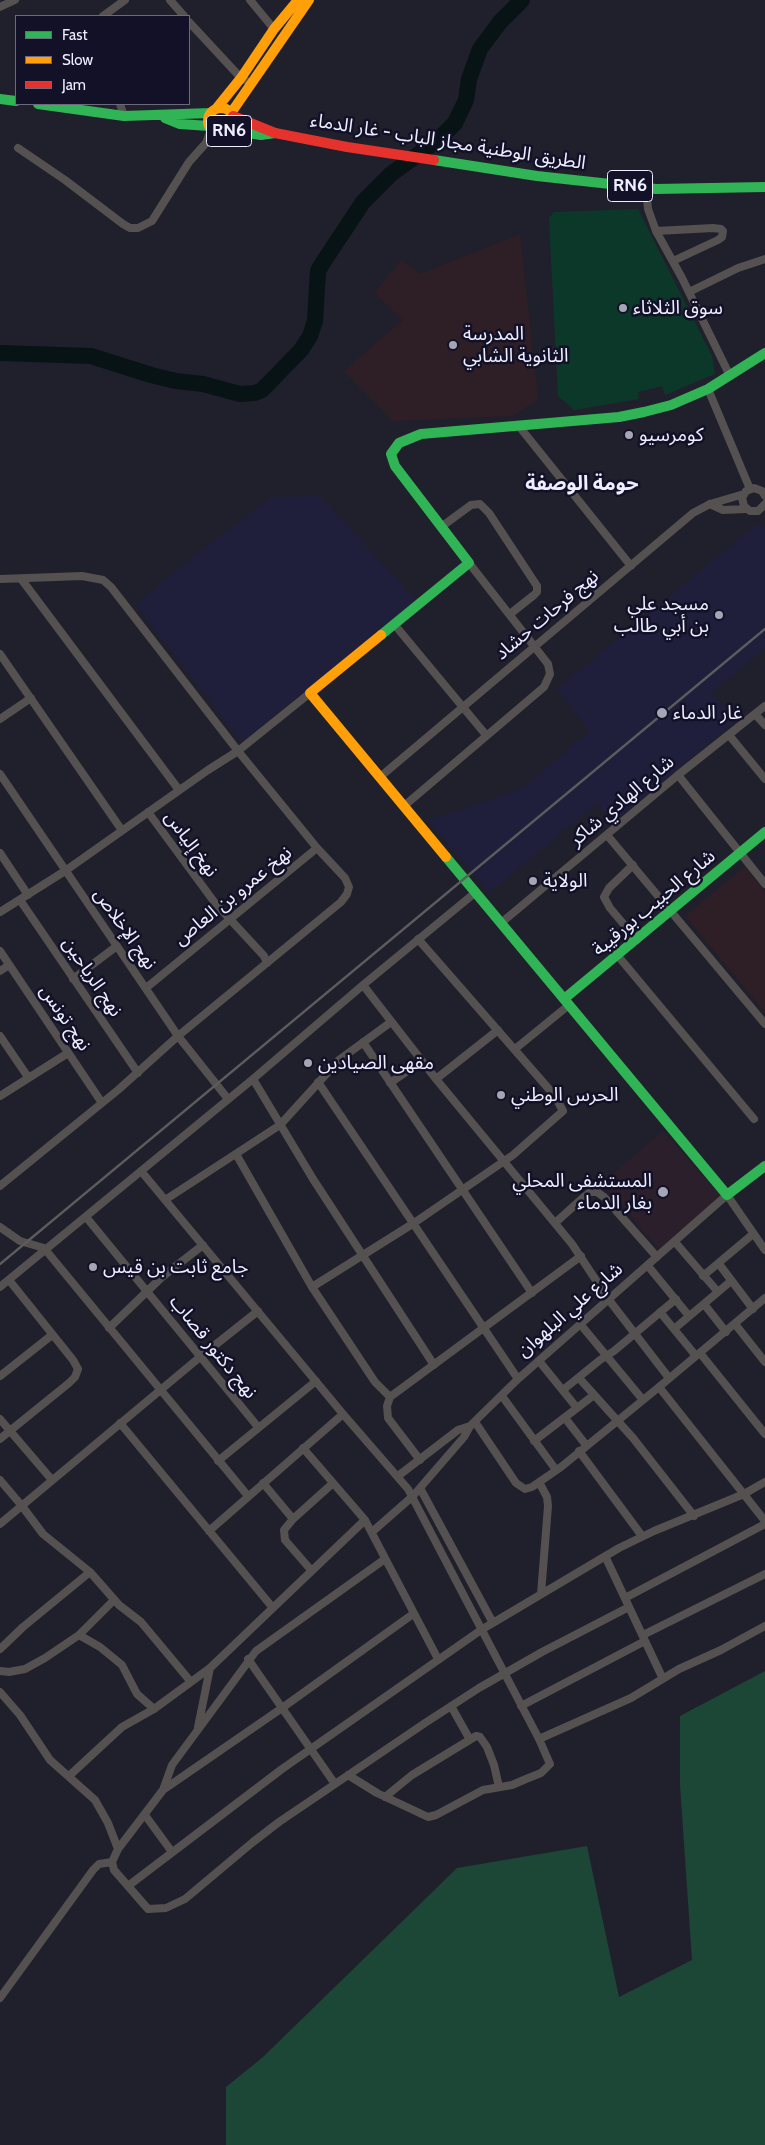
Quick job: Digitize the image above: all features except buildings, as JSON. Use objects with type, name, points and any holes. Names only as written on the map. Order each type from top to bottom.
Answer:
[{"type":"street","points":[[0,7],[15,0]]},
{"type":"street","points":[[104,15],[125,0]]},
{"type":"street","points":[[170,0],[183,15]]},
{"type":"street","points":[[250,0],[274,29]]},
{"type":"street","points":[[213,111],[241,78],[274,29],[298,0]]},
{"type":"street","points":[[232,114],[251,83],[310,0]]},
{"type":"street","points":[[190,23],[241,78],[251,83]]},
{"type":"street","points":[[0,98],[15,101]]},
{"type":"street","name":"RN6","points":[[45,105],[124,116],[157,114],[213,111],[222,108],[232,114],[234,124],[229,130],[218,133],[210,128],[180,124],[157,114]]},
{"type":"street","points":[[120,105],[124,116]]},
{"type":"street","name":"RN6","points":[[210,128],[208,119],[213,111]]},
{"type":"street","name":"الطريق الوطنية مجاز الباب - غار الدماء","points":[[232,114],[275,133],[347,147],[537,176],[646,188],[765,187]]},
{"type":"street","points":[[18,148],[65,180],[123,224],[130,228],[138,228],[152,221],[189,162],[206,143],[210,128]]},
{"type":"street","name":"الطريق الوطنية مجاز الباب - غار الدماء","points":[[229,130],[261,135],[275,133]]},
{"type":"street","points":[[646,188],[648,209],[656,231],[689,292],[730,376]]},
{"type":"street","points":[[656,231],[712,228],[723,231],[722,237],[718,240],[673,261]]},
{"type":"street","points":[[689,292],[738,268],[765,259]]},
{"type":"street","points":[[404,806],[544,686],[549,679],[550,670],[548,664],[395,466],[392,454],[394,448],[408,438],[420,434],[619,417],[671,404],[708,389],[765,353]]},
{"type":"street","points":[[708,389],[747,491],[742,502],[746,509]]},
{"type":"street","points":[[518,425],[631,566]]},
{"type":"street","points":[[747,491],[758,489],[765,495]]},
{"type":"street","name":"نهج فرحات حشاد","points":[[380,777],[692,514],[710,504],[747,491]]},
{"type":"street","points":[[441,527],[471,505],[480,504],[489,513],[537,586],[537,592],[510,614]]},
{"type":"street","points":[[710,504],[723,510],[746,509],[754,512],[764,507]]},
{"type":"street","points":[[0,912],[65,871],[121,830],[238,751],[469,563]]},
{"type":"street","points":[[0,579],[22,580],[82,576],[103,580],[126,605],[238,751],[317,848],[347,881],[349,887],[347,894],[341,902],[0,1186]]},
{"type":"street","points":[[22,580],[179,790]]},
{"type":"street","points":[[394,624],[486,735]]},
{"type":"street","points":[[0,654],[121,830]]},
{"type":"street","points":[[310,693],[728,1195],[765,1250]]},
{"type":"street","points":[[0,719],[31,698]]},
{"type":"street","name":"شارع الهادي شاكر","points":[[501,923],[678,775],[765,706]]},
{"type":"street","points":[[755,714],[765,725]]},
{"type":"street","points":[[729,735],[765,779]]},
{"type":"street","name":"نهج الإخلاص","points":[[0,774],[178,1036],[228,1099]]},
{"type":"street","points":[[678,775],[765,884]]},
{"type":"street","name":"نهخ إلياس","points":[[148,812],[229,920],[238,927],[264,956],[267,963]]},
{"type":"street","name":"شارع الحبيب بورقيبة","points":[[567,1002],[671,910],[765,832]]},
{"type":"street","points":[[607,835],[765,1024]]},
{"type":"street","name":"نهخ عمرو بن العاص","points":[[146,988],[317,848]]},
{"type":"street","points":[[0,853],[28,895]]},
{"type":"street","points":[[633,865],[609,888],[604,897],[610,908],[637,940]]},
{"type":"street","points":[[0,1287],[476,892]]},
{"type":"street","name":"نهج الرياحين","points":[[20,900],[138,1073]]},
{"type":"street","points":[[312,1287],[414,1224],[503,1162],[523,1148],[563,1112],[555,1096],[418,939]]},
{"type":"street","points":[[73,979],[117,946]]},
{"type":"street","name":"نهج تونس","points":[[0,951],[102,1103]]},
{"type":"street","points":[[618,956],[754,1119]]},
{"type":"street","points":[[0,971],[9,964]]},
{"type":"street","points":[[363,985],[436,1079],[555,1223],[633,1334],[669,1378]]},
{"type":"street","points":[[515,1049],[567,1002]]},
{"type":"street","points":[[165,1200],[280,1125],[339,1060],[391,1022]]},
{"type":"street","points":[[436,1079],[498,1030]]},
{"type":"street","points":[[1,1040],[28,1077]]},
{"type":"street","points":[[363,1042],[532,1293]]},
{"type":"street","points":[[0,1096],[68,1053]]},
{"type":"street","points":[[390,1083],[422,1061]]},
{"type":"street","points":[[253,1079],[280,1125],[434,1365]]},
{"type":"street","points":[[318,1082],[518,1379]]},
{"type":"street","points":[[236,1154],[312,1287],[375,1382],[390,1397]]},
{"type":"street","name":"شارع علي البلهوان","points":[[372,1532],[413,1496],[466,1435],[472,1424],[518,1379],[728,1195],[765,1166]]},
{"type":"street","points":[[141,1171],[413,1496],[549,1759],[549,1766],[526,1779],[483,1790],[436,1815],[428,1817],[385,1797],[348,1775]]},
{"type":"street","points":[[555,1223],[590,1192],[596,1192],[604,1197],[657,1258]]},
{"type":"street","name":"نهج دكتور قصاب","points":[[86,1217],[258,1427]]},
{"type":"street","points":[[0,1227],[14,1238],[45,1250],[248,1496]]},
{"type":"street","points":[[703,1276],[753,1234]]},
{"type":"street","points":[[675,1242],[718,1292]]},
{"type":"street","points":[[109,1328],[162,1277],[203,1245]]},
{"type":"street","points":[[420,1460],[388,1418],[386,1406],[390,1397],[580,1256]]},
{"type":"street","points":[[719,1264],[753,1309]]},
{"type":"street","points":[[648,1266],[689,1316]]},
{"type":"street","points":[[0,1440],[75,1377],[76,1366],[9,1280]]},
{"type":"street","points":[[674,1329],[731,1281]]},
{"type":"street","points":[[398,1476],[458,1430],[472,1424],[516,1483],[525,1489],[540,1482],[659,1387],[765,1298]]},
{"type":"street","points":[[563,1390],[614,1351],[676,1299]]},
{"type":"street","points":[[704,1304],[726,1332]]},
{"type":"street","points":[[0,1524],[200,1357],[258,1312]]},
{"type":"street","points":[[660,1312],[765,1434]]},
{"type":"street","points":[[581,1324],[642,1400]]},
{"type":"street","points":[[734,1324],[765,1362]]},
{"type":"street","points":[[0,1376],[52,1335]]},
{"type":"street","points":[[539,1361],[577,1408]]},
{"type":"street","points":[[579,1378],[633,1438],[694,1516]]},
{"type":"street","points":[[218,1462],[316,1381]]},
{"type":"street","points":[[625,1598],[765,1522],[659,1387]]},
{"type":"street","points":[[534,1441],[594,1395]]},
{"type":"street","points":[[502,1396],[556,1470]]},
{"type":"street","points":[[209,1531],[343,1414]]},
{"type":"street","points":[[565,1418],[586,1445]]},
{"type":"street","points":[[0,1419],[52,1480]]},
{"type":"street","points":[[120,1424],[273,1608]]},
{"type":"street","points":[[302,1448],[365,1520],[438,1659]]},
{"type":"street","points":[[579,1452],[642,1536]]},
{"type":"street","points":[[0,1480],[43,1534],[54,1545],[90,1572],[114,1600],[141,1622],[191,1682]]},
{"type":"street","points":[[540,1482],[546,1492],[548,1506],[541,1594]]},
{"type":"street","points":[[128,1886],[310,1749],[481,1630],[642,1536],[694,1516],[744,1494],[765,1482]]},
{"type":"street","points":[[263,1483],[293,1519]]},
{"type":"street","points":[[311,1570],[285,1540],[284,1530],[293,1519],[332,1484]]},
{"type":"street","points":[[420,1488],[493,1624]]},
{"type":"street","points":[[68,1776],[122,1727],[154,1708],[210,1668],[365,1520]]},
{"type":"street","points":[[605,1556],[663,1679]]},
{"type":"street","points":[[385,1559],[274,1636],[248,1659],[172,1765],[163,1790],[118,1849],[112,1862],[114,1870],[148,1909],[166,1908],[185,1899],[253,1842],[451,1706],[504,1673],[629,1607]]},
{"type":"street","points":[[0,1649],[23,1627],[90,1572]]},
{"type":"street","points":[[521,1706],[765,1574]]},
{"type":"street","points":[[0,1671],[9,1672],[25,1668],[79,1635],[114,1600]]},
{"type":"street","points":[[163,1790],[413,1614]]},
{"type":"street","points":[[539,1739],[630,1698],[765,1626]]},
{"type":"street","points":[[79,1635],[113,1656],[122,1664],[136,1694],[154,1708]]},
{"type":"street","points":[[248,1659],[335,1784]]},
{"type":"street","points":[[197,1731],[210,1668]]},
{"type":"street","points":[[0,1692],[20,1715],[50,1760],[95,1800],[108,1823],[118,1849]]},
{"type":"street","points":[[451,1706],[469,1738]]},
{"type":"street","points":[[385,1797],[412,1775],[469,1738],[476,1736],[483,1741],[494,1765],[499,1787]]},
{"type":"street","points":[[145,1814],[172,1852]]},
{"type":"street","points":[[0,1998],[93,1870],[99,1864],[112,1862]]},
{"type":"shaded area","name":"المدرسة الثانوية الشابي","points":[[520,234],[538,399],[513,416],[393,421],[344,371],[403,320],[374,293],[402,260],[420,274]]},
{"type":"shaded area","points":[[320,496],[416,601],[242,742],[136,605],[179,568],[272,497]]},
{"type":"shaded area","points":[[756,525],[765,527],[765,648],[712,692],[736,721],[614,822],[597,803],[490,892],[428,821],[523,788],[590,731],[557,689]]},
{"type":"shaded area","points":[[745,867],[765,892],[765,1012],[685,916]]},
{"type":"shaded area","name":"المستشفى المحلي بغار الدماء","points":[[663,1131],[725,1200],[659,1249],[602,1183]]},
{"type":"green space","points":[[638,209],[712,356],[715,374],[665,395],[662,386],[638,392],[639,399],[574,410],[558,396],[549,218],[554,212]]},
{"type":"green space","points":[[765,1671],[765,2145],[226,2145],[226,2087],[263,2057],[457,1868],[587,1846],[619,1997],[692,1960],[680,1785],[680,1716]]},
{"type":"waterway","points":[[0,353],[91,356],[151,375],[176,381],[203,384],[240,394],[255,393],[262,390],[301,350],[310,336],[315,321],[318,271],[363,202],[391,174],[438,140],[455,123],[466,100],[469,79],[480,49],[500,22],[522,0]]},
{"type":"railway","points":[[0,1264],[765,629]]},
{"type":"traffic: fast","points":[[0,99],[15,101]]},
{"type":"traffic: fast","points":[[45,105],[124,116],[211,113]]},
{"type":"traffic: fast","points":[[165,118],[180,124],[209,126]]},
{"type":"traffic: fast","points":[[229,130],[261,135],[275,133]]},
{"type":"traffic: fast","points":[[434,160],[537,176],[656,189],[765,187]]},
{"type":"traffic: fast","points":[[381,635],[469,563],[395,466],[391,454],[399,443],[421,434],[619,417],[644,412],[671,405],[708,389],[765,353]]},
{"type":"traffic: fast","points":[[564,999],[765,832]]},
{"type":"traffic: fast","points":[[446,857],[727,1195],[765,1166]]},
{"type":"traffic: slow","points":[[216,109],[241,78],[274,29],[298,0]]},
{"type":"traffic: slow","points":[[231,113],[309,0]]},
{"type":"traffic: slow","points":[[221,108],[230,112],[234,121],[230,130],[221,134],[212,130],[208,121],[212,112],[221,108]]},
{"type":"traffic: slow","points":[[381,635],[310,693],[446,857]]},
{"type":"traffic: jam","points":[[233,116],[275,133],[347,147],[434,160]]},
{"type":"place","name":"سوق الثلاثاء","points":[[623,308]]},
{"type":"place","name":"المدرسة الثانوية الشابي","points":[[453,345]]},
{"type":"place","name":"كومرسيو","points":[[629,435]]},
{"type":"place","name":"مسجد علي بن أبي طالب","points":[[719,615]]},
{"type":"place","name":"غار الدماء","points":[[662,713]]},
{"type":"place","name":"الولاية","points":[[533,881]]},
{"type":"place","name":"مقهى الصيادين","points":[[308,1063]]},
{"type":"place","name":"الحرس الوطني","points":[[501,1095]]},
{"type":"place","name":"المستشفى المحلي بغار الدماء","points":[[663,1192]]},
{"type":"place","name":"جامع ثابت بن قیس","points":[[93,1267]]},
{"type":"district","name":"حومة الوصفة","points":[[582,484]]}]
